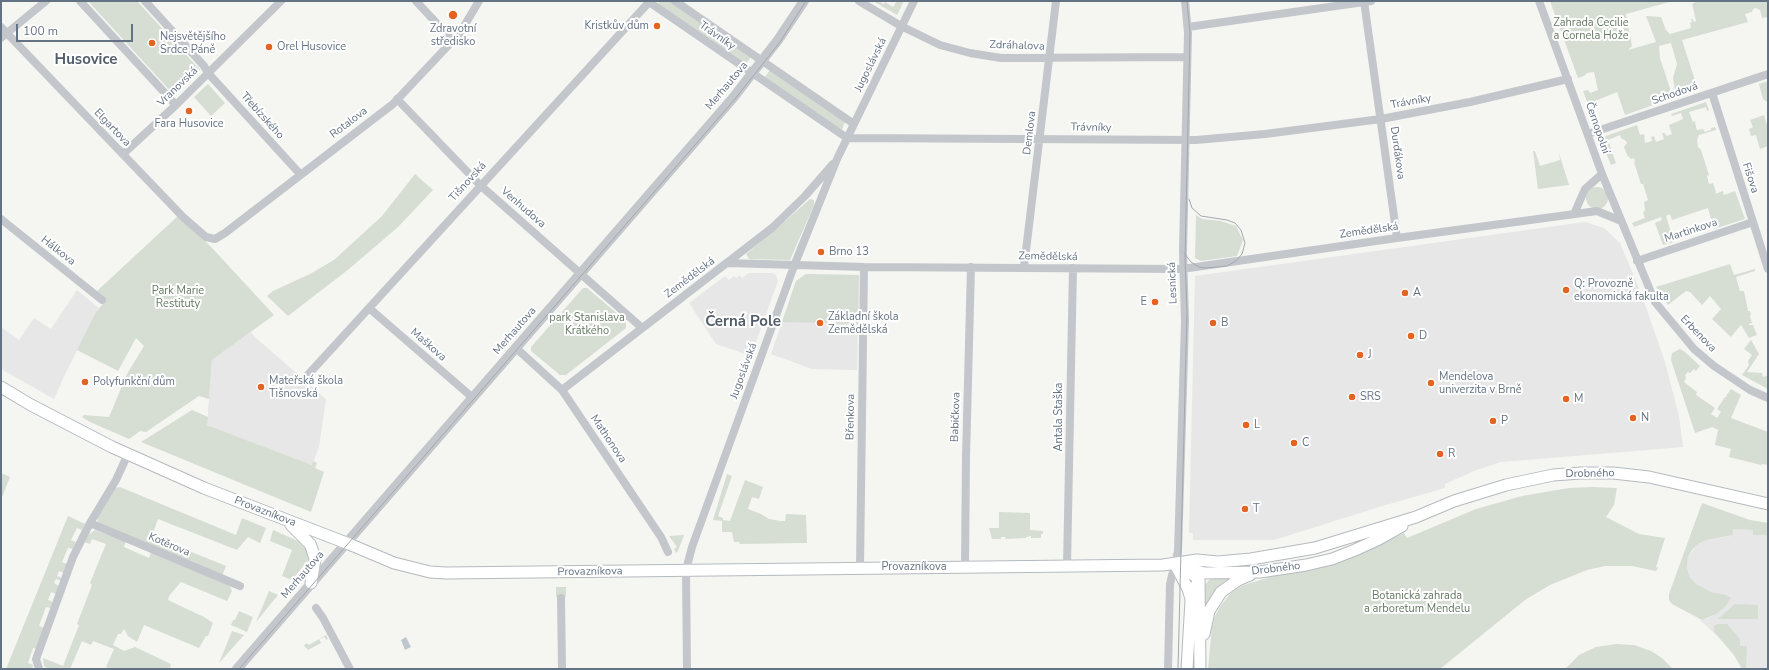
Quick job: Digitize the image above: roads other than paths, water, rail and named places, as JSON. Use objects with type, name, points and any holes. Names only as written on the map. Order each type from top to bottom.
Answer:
[{"type":"main road","name":"Provazníkova","points":[[1,387],[31,405],[128,454],[204,488],[347,543],[394,563],[430,572],[473,574],[860,567],[1175,564],[1197,560],[1218,562]]},
{"type":"main road","name":"Drobného","points":[[1218,562],[1251,559],[1315,548],[1416,517],[1454,502],[1506,485],[1553,476],[1582,473],[1613,473],[1649,477],[1768,504]]},
{"type":"main road","name":"Drobného","points":[[1201,576],[1260,572],[1306,565],[1332,559],[1379,540],[1416,517]]},
{"type":"main road","points":[[284,520],[310,544],[315,559],[312,583]]},
{"type":"main road","points":[[1191,600],[1201,576],[1218,562]]},
{"type":"main road","points":[[1175,564],[1195,575],[1201,576]]},
{"type":"main road","points":[[1175,564],[1188,589],[1191,600],[1187,669]]},
{"type":"main road","points":[[1201,651],[1209,611],[1221,592],[1238,580],[1260,572]]},
{"type":"main road","points":[[1200,669],[1201,576]]},
{"type":"street","points":[[3,33],[46,1]]},
{"type":"street","points":[[80,1],[176,105]]},
{"type":"street","name":"Třebízského","points":[[145,1],[300,174]]},
{"type":"street","name":"Vranovská","points":[[123,154],[176,105],[281,1]]},
{"type":"street","points":[[416,1],[453,41]]},
{"type":"street","name":"Rotalova","points":[[211,239],[225,233],[397,99],[460,34],[479,1]]},
{"type":"street","name":"Trávníky","points":[[675,1],[854,124]]},
{"type":"street","name":"Merhautova","points":[[237,669],[753,74],[804,1]]},
{"type":"street","name":"Zdráhalova","points":[[859,1],[901,26],[940,44],[970,53],[1002,58],[1187,58]]},
{"type":"street","name":"Jugoslávská","points":[[686,570],[692,547],[794,266],[837,159],[914,1]]},
{"type":"street","name":"Demlova","points":[[1024,267],[1056,1]]},
{"type":"street","name":"Lesnická","points":[[1168,669],[1170,584],[1178,551],[1185,311],[1185,141],[1188,26],[1185,1]]},
{"type":"street","points":[[1188,26],[1366,1]]},
{"type":"street","name":"Durďákova","points":[[1366,1],[1380,119],[1397,238]]},
{"type":"street","name":"Černopolní","points":[[1539,1],[1602,174],[1637,261]]},
{"type":"street","name":"Trávníky","points":[[649,2],[848,138],[1040,138],[1185,141],[1265,134],[1380,119],[1470,102],[1568,79]]},
{"type":"street","name":"Tišnovská","points":[[305,378],[649,2]]},
{"type":"street","name":"Elgartova","points":[[3,33],[186,220],[206,237],[211,239]]},
{"type":"street","name":"Schodová","points":[[1588,134],[1768,74]]},
{"type":"street","name":"Fišova","points":[[1712,93],[1768,269]]},
{"type":"street","name":"Venhudova","points":[[397,99],[480,185],[641,327]]},
{"type":"street","name":"Jugoslávská","points":[[728,263],[772,228],[805,196],[837,159]]},
{"type":"street","points":[[1574,214],[1585,189],[1602,174]]},
{"type":"street","name":"Zemědělská","points":[[562,390],[641,327],[728,263],[864,267],[1184,269],[1596,211],[1621,221]]},
{"type":"street","name":"Hálkova","points":[[1,219],[102,300]]},
{"type":"street","name":"Martinkova","points":[[1637,261],[1753,222]]},
{"type":"street","name":"Erbenova","points":[[1637,261],[1655,302],[1694,349],[1732,379],[1750,390],[1768,398]]},
{"type":"street","name":"Břenkova","points":[[860,567],[864,267]]},
{"type":"street","name":"Babičkova","points":[[965,566],[971,267]]},
{"type":"street","name":"Antala Staška","points":[[1067,565],[1073,268]]},
{"type":"street","name":"Maškova","points":[[369,308],[473,398]]},
{"type":"street","name":"Mathonova","points":[[516,348],[562,390],[661,537],[668,552]]},
{"type":"street","points":[[39,669],[37,665],[37,656],[73,557],[90,523],[116,480],[128,454]]},
{"type":"street","name":"Kotěrova","points":[[90,523],[240,586]]},
{"type":"street","points":[[686,570],[687,669]]},
{"type":"street","points":[[561,598],[562,669]]},
{"type":"street","points":[[316,608],[323,618],[350,669]]},
{"type":"tram line","points":[[239,669],[735,99],[780,42],[806,1]]},
{"type":"tram line","points":[[1178,669],[1187,311],[1185,259],[1190,33],[1187,1]]},
{"type":"tram line","points":[[1184,253],[1191,262],[1199,267],[1206,268],[1227,266],[1236,261],[1242,254],[1245,243],[1241,230],[1235,223],[1227,220],[1201,216],[1192,208],[1189,199]]},
{"type":"place","name":"Zdravotní středisko","points":[[453,15]]},
{"type":"place","name":"Kristkův dům","points":[[657,26]]},
{"type":"place","name":"Nejsvětějšího Srdce Páně","points":[[152,43]]},
{"type":"place","name":"Orel Husovice","points":[[269,47]]},
{"type":"place","name":"Fara Husovice","points":[[189,111]]},
{"type":"place","name":"Brno 13","points":[[821,252]]},
{"type":"place","name":"Q: Provozně ekonomická fakulta","points":[[1566,290]]},
{"type":"place","name":"A","points":[[1405,293]]},
{"type":"place","name":"E","points":[[1155,302]]},
{"type":"place","name":"Základní škola Zemědělská","points":[[820,323]]},
{"type":"place","name":"B","points":[[1213,323]]},
{"type":"place","name":"D","points":[[1411,336]]},
{"type":"place","name":"J","points":[[1360,355]]},
{"type":"place","name":"Polyfunkční dům","points":[[85,382]]},
{"type":"place","name":"Mendelova univerzita v Brně","points":[[1431,383]]},
{"type":"place","name":"Mateřská škola Tišnovská","points":[[261,387]]},
{"type":"place","name":"SRS","points":[[1352,397]]},
{"type":"place","name":"M","points":[[1566,399]]},
{"type":"place","name":"N","points":[[1633,418]]},
{"type":"place","name":"P","points":[[1493,421]]},
{"type":"place","name":"L","points":[[1246,425]]},
{"type":"place","name":"C","points":[[1294,443]]},
{"type":"place","name":"R","points":[[1440,454]]},
{"type":"place","name":"T","points":[[1245,509]]},
{"type":"district","name":"Husovice","points":[[86,60]]},
{"type":"district","name":"Černá Pole","points":[[743,322]]},
{"type":"park label","name":"Zahrada Cecilie a Cornela Hože","points":[[1591,29]]},
{"type":"park label","name":"Park Marie Restituty","points":[[178,297]]},
{"type":"park label","name":"park Stanislava Krátkého","points":[[587,324]]},
{"type":"park label","name":"Botanická zahrada a arboretum Mendelu","points":[[1417,602]]}]
